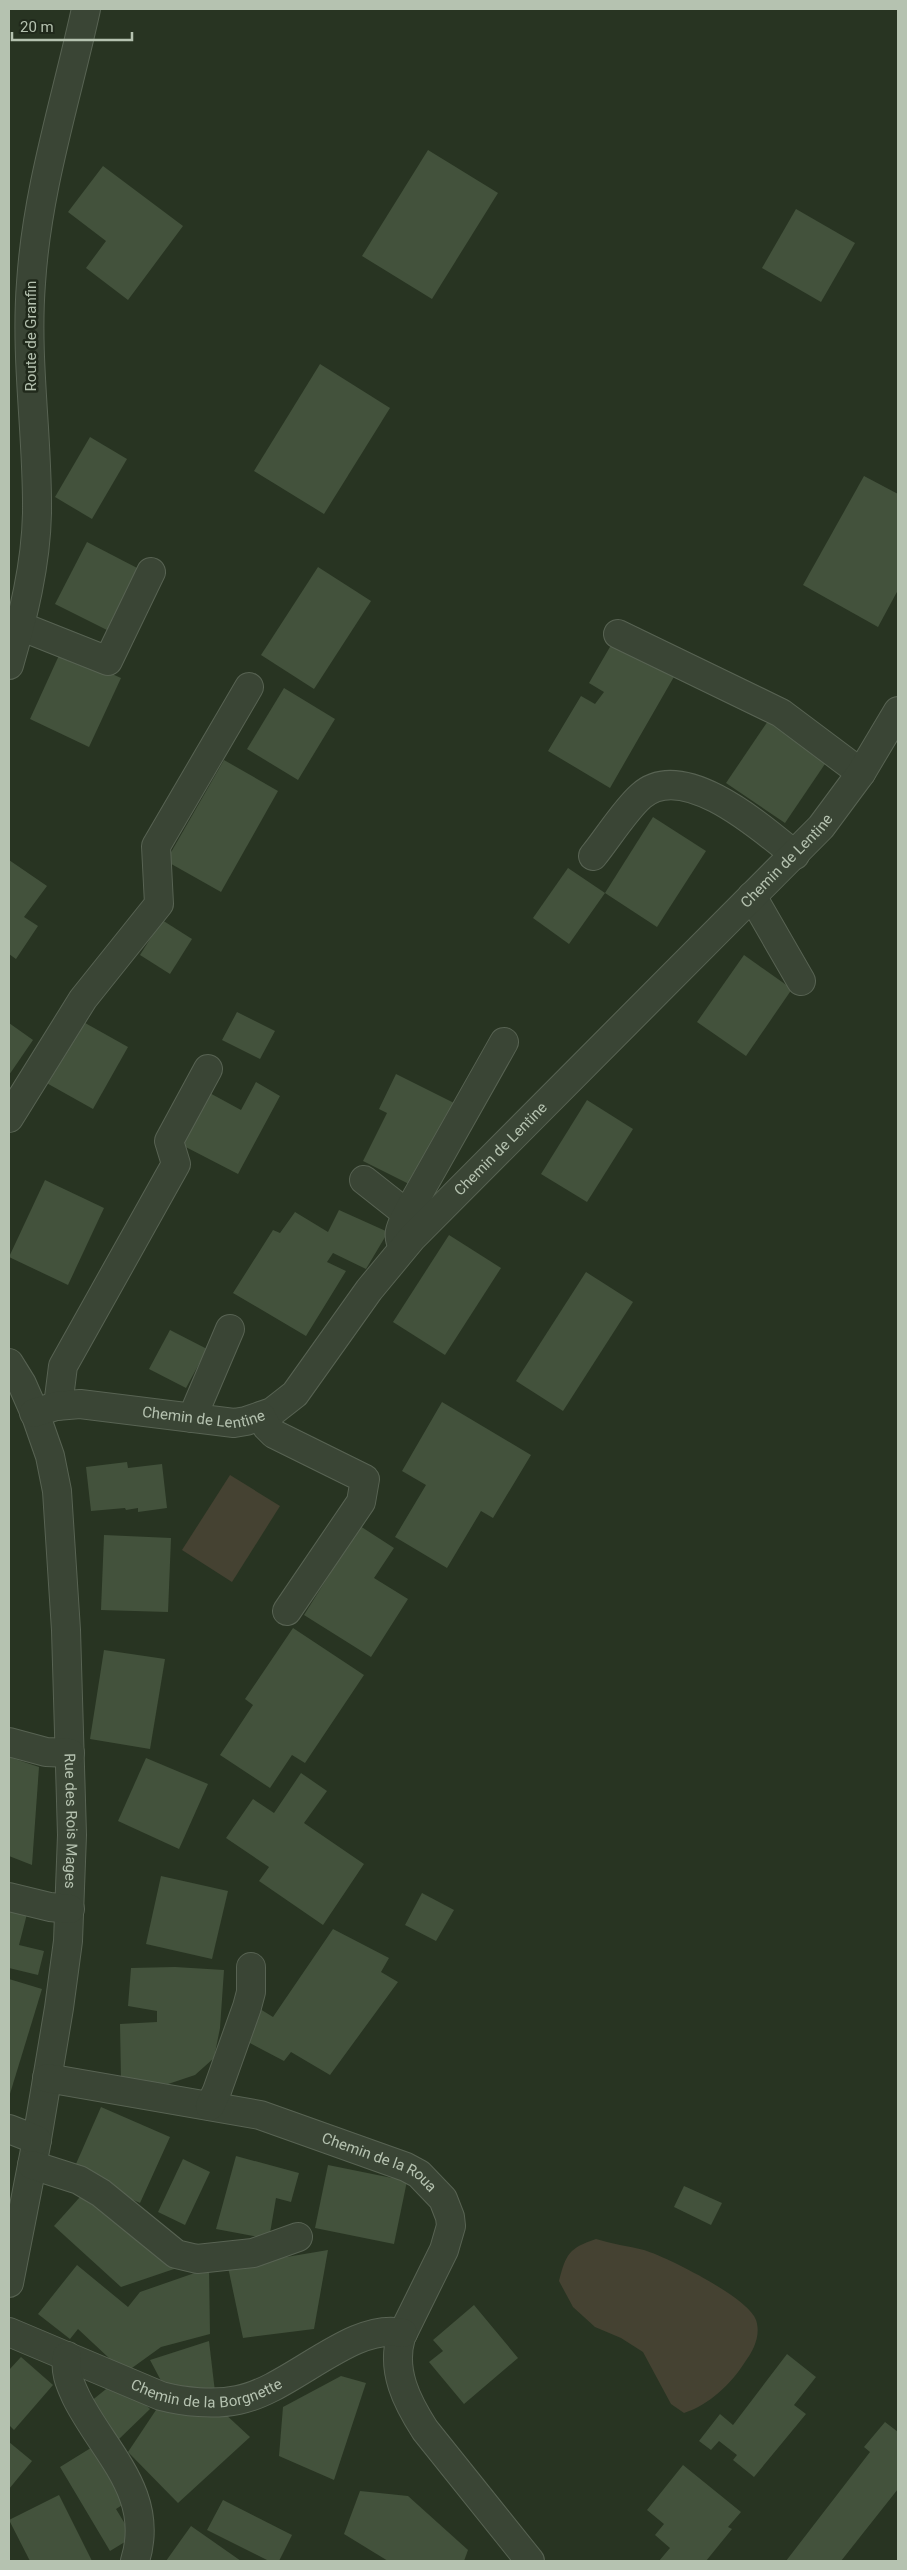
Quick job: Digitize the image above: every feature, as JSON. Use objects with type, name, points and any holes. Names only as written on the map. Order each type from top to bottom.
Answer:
[{"type":"street","name":"Route de Granfin","points":[[9,666],[20,626],[32,564],[37,516],[30,331],[34,248],[48,165],[79,12]]},
{"type":"street","points":[[20,626],[108,661],[152,572]]},
{"type":"street","points":[[618,634],[781,713],[861,773]]},
{"type":"street","points":[[9,1118],[83,999],[159,904],[156,846],[250,687]]},
{"type":"street","name":"Chemin de Lentine","points":[[46,1409],[103,1406],[234,1423],[262,1416],[284,1404],[295,1394],[347,1320],[404,1247],[821,827],[861,773],[898,711]]},
{"type":"street","points":[[593,856],[641,795],[654,788],[673,785],[688,786],[710,796],[759,826],[795,855]]},
{"type":"street","points":[[752,896],[801,980]]},
{"type":"street","points":[[404,1247],[399,1240],[398,1232],[406,1214],[504,1042]]},
{"type":"street","points":[[46,1409],[63,1366],[176,1164],[169,1141],[208,1069]]},
{"type":"street","points":[[364,1180],[406,1214]]},
{"type":"street","points":[[192,1418],[230,1329]]},
{"type":"street","name":"Rue des Rois Mages","points":[[9,1363],[22,1384],[46,1409],[50,1456],[57,1491],[66,1630],[72,1835],[68,1941],[35,2153],[9,2283]]},
{"type":"street","points":[[262,1416],[267,1427],[274,1434],[365,1480],[361,1502],[286,1611]]},
{"type":"street","points":[[9,1742],[46,1752],[70,1753]]},
{"type":"street","points":[[9,1897],[50,1908],[70,1909]]},
{"type":"street","points":[[210,2106],[247,2007],[251,1992],[251,1966]]},
{"type":"street","name":"Chemin de la Roua","points":[[47,2078],[260,2115],[406,2167],[419,2174],[439,2193],[450,2217],[449,2236],[402,2333],[397,2350],[399,2377],[414,2413],[439,2449],[530,2561]]},
{"type":"street","points":[[9,2129],[35,2153],[101,2193],[176,2254],[197,2259],[253,2254],[298,2237]]},
{"type":"street","name":"Chemin de la Borgnette","points":[[9,2332],[161,2396],[179,2400],[231,2400],[268,2390],[360,2337],[384,2331],[402,2333]]},
{"type":"street","points":[[67,2356],[65,2370],[75,2394],[119,2465],[135,2501],[141,2526],[140,2541],[135,2561]]},
{"type":"shaded area","points":[[230,1475],[280,1506],[232,1582],[182,1550]]},
{"type":"shaded area","points":[[596,2239],[644,2250],[688,2269],[724,2290],[750,2311],[756,2320],[758,2331],[754,2347],[733,2378],[719,2393],[702,2405],[684,2413],[671,2404],[643,2352],[621,2338],[595,2327],[573,2307],[559,2281],[564,2264],[574,2249]]},
{"type":"building","points":[[428,150],[498,193],[432,299],[362,256]]},
{"type":"building","points":[[103,166],[183,226],[128,300],[86,268],[106,241],[68,212]]},
{"type":"building","points":[[796,209],[855,243],[821,302],[762,268]]},
{"type":"building","points":[[320,364],[390,408],[324,514],[254,471]]},
{"type":"building","points":[[90,437],[127,459],[92,519],[55,497]]},
{"type":"building","points":[[864,476],[898,494],[898,590],[878,627],[803,585]]},
{"type":"building","points":[[87,542],[141,570],[109,631],[55,604]]},
{"type":"building","points":[[318,567],[371,601],[314,689],[261,655]]},
{"type":"building","points":[[614,640],[675,675],[610,788],[548,751],[581,696],[595,704],[604,692],[589,683]]},
{"type":"building","points":[[61,651],[121,678],[89,747],[30,719]]},
{"type":"building","points":[[284,688],[335,719],[298,780],[247,749]]},
{"type":"building","points":[[770,718],[829,758],[785,823],[726,783]]},
{"type":"building","points":[[224,760],[278,791],[221,892],[166,861]]},
{"type":"building","points":[[653,817],[706,851],[657,927],[605,893]]},
{"type":"building","points":[[9,860],[47,886],[24,917],[38,926],[16,959],[9,954]]},
{"type":"building","points":[[568,868],[605,893],[569,944],[533,918]]},
{"type":"building","points":[[162,920],[192,939],[170,974],[140,955]]},
{"type":"building","points":[[744,955],[792,989],[746,1056],[697,1022]]},
{"type":"building","points":[[237,1012],[275,1031],[260,1059],[222,1040]]},
{"type":"building","points":[[78,1019],[128,1047],[93,1109],[43,1081]]},
{"type":"building","points":[[9,1023],[33,1040],[9,1075]]},
{"type":"building","points":[[396,1074],[458,1105],[417,1188],[363,1161],[387,1113],[379,1109]]},
{"type":"building","points":[[256,1082],[280,1096],[238,1174],[178,1143],[206,1091],[241,1110]]},
{"type":"building","points":[[587,1100],[633,1129],[587,1202],[541,1174]]},
{"type":"building","points":[[45,1180],[104,1208],[68,1285],[9,1257]]},
{"type":"building","points":[[339,1210],[388,1232],[366,1269],[333,1253],[327,1262],[346,1271],[306,1336],[233,1293],[273,1230],[280,1233],[295,1212],[328,1232]]},
{"type":"building","points":[[449,1235],[501,1268],[445,1355],[393,1322]]},
{"type":"building","points":[[586,1272],[633,1302],[563,1411],[516,1381]]},
{"type":"building","points":[[170,1330],[207,1349],[186,1388],[149,1369]]},
{"type":"building","points":[[442,1402],[531,1455],[493,1518],[481,1511],[447,1568],[395,1537],[426,1485],[402,1471]]},
{"type":"building","points":[[127,1462],[128,1468],[162,1464],[167,1508],[138,1512],[138,1508],[91,1511],[86,1467]]},
{"type":"building","points":[[360,1526],[394,1548],[374,1578],[408,1599],[371,1657],[304,1615]]},
{"type":"building","points":[[104,1535],[171,1538],[168,1612],[101,1610]]},
{"type":"building","points":[[293,1628],[364,1675],[305,1763],[292,1755],[270,1788],[220,1755],[253,1705],[245,1699]]},
{"type":"building","points":[[104,1650],[165,1659],[150,1749],[90,1739]]},
{"type":"building","points":[[9,1757],[39,1767],[32,1865],[9,1856]]},
{"type":"building","points":[[146,1758],[208,1784],[179,1849],[118,1821]]},
{"type":"building","points":[[301,1773],[327,1791],[304,1823],[364,1864],[323,1925],[259,1881],[269,1867],[226,1838],[253,1799],[274,1813]]},
{"type":"building","points":[[161,1876],[228,1891],[212,1959],[146,1944]]},
{"type":"building","points":[[422,1893],[454,1910],[436,1941],[405,1925]]},
{"type":"building","points":[[9,1906],[28,1910],[19,1945],[44,1951],[38,1975],[9,1968]]},
{"type":"building","points":[[333,1929],[389,1958],[381,1972],[398,1982],[330,2075],[291,2052],[284,2061],[246,2041],[260,2009],[273,2017]]},
{"type":"building","points":[[175,1967],[224,1970],[220,2028],[214,2058],[195,2075],[168,2084],[121,2080],[120,2024],[157,2022],[157,2011],[128,2006],[131,1968]]},
{"type":"building","points":[[9,1979],[42,1989],[9,2097]]},
{"type":"building","points":[[101,2107],[170,2137],[140,2203],[72,2173]]},
{"type":"building","points":[[236,2156],[299,2173],[291,2202],[276,2198],[269,2239],[216,2229]]},
{"type":"building","points":[[183,2159],[210,2172],[185,2225],[158,2212]]},
{"type":"building","points":[[328,2165],[407,2181],[394,2244],[315,2228]]},
{"type":"building","points":[[684,2186],[722,2203],[711,2225],[674,2207]]},
{"type":"building","points":[[88,2188],[177,2268],[121,2287],[54,2226]]},
{"type":"building","points":[[328,2250],[314,2329],[243,2338],[228,2267]]},
{"type":"building","points":[[77,2265],[128,2307],[140,2292],[209,2268],[210,2334],[161,2347],[125,2373],[78,2329],[70,2339],[38,2314]]},
{"type":"building","points":[[474,2305],[518,2358],[464,2404],[429,2362],[443,2351],[433,2340]]},
{"type":"building","points":[[209,2341],[215,2392],[167,2392],[150,2360]]},
{"type":"building","points":[[787,2354],[816,2377],[794,2405],[806,2414],[754,2477],[733,2460],[737,2455],[719,2441],[711,2450],[699,2441],[720,2414],[733,2425]]},
{"type":"building","points":[[21,2357],[53,2385],[14,2430],[9,2425],[9,2370]]},
{"type":"building","points":[[341,2376],[366,2383],[334,2480],[279,2456],[283,2407]]},
{"type":"building","points":[[116,2381],[133,2392],[150,2409],[118,2440],[90,2402]]},
{"type":"building","points":[[162,2401],[223,2412],[250,2437],[178,2503],[128,2452]]},
{"type":"building","points":[[885,2422],[898,2432],[898,2489],[841,2561],[786,2561],[870,2452],[864,2447]]},
{"type":"building","points":[[9,2442],[32,2461],[9,2489]]},
{"type":"building","points":[[94,2446],[127,2502],[116,2509],[133,2537],[110,2551],[60,2467]]},
{"type":"building","points":[[683,2465],[741,2512],[728,2527],[732,2529],[706,2561],[659,2561],[670,2548],[655,2535],[664,2524],[647,2510]]},
{"type":"building","points":[[360,2491],[408,2496],[468,2550],[464,2561],[388,2561],[344,2534]]},
{"type":"building","points":[[59,2495],[92,2561],[30,2561],[9,2520]]},
{"type":"building","points":[[223,2500],[292,2535],[279,2561],[269,2561],[207,2530]]},
{"type":"building","points":[[191,2526],[241,2561],[166,2561]]}]
